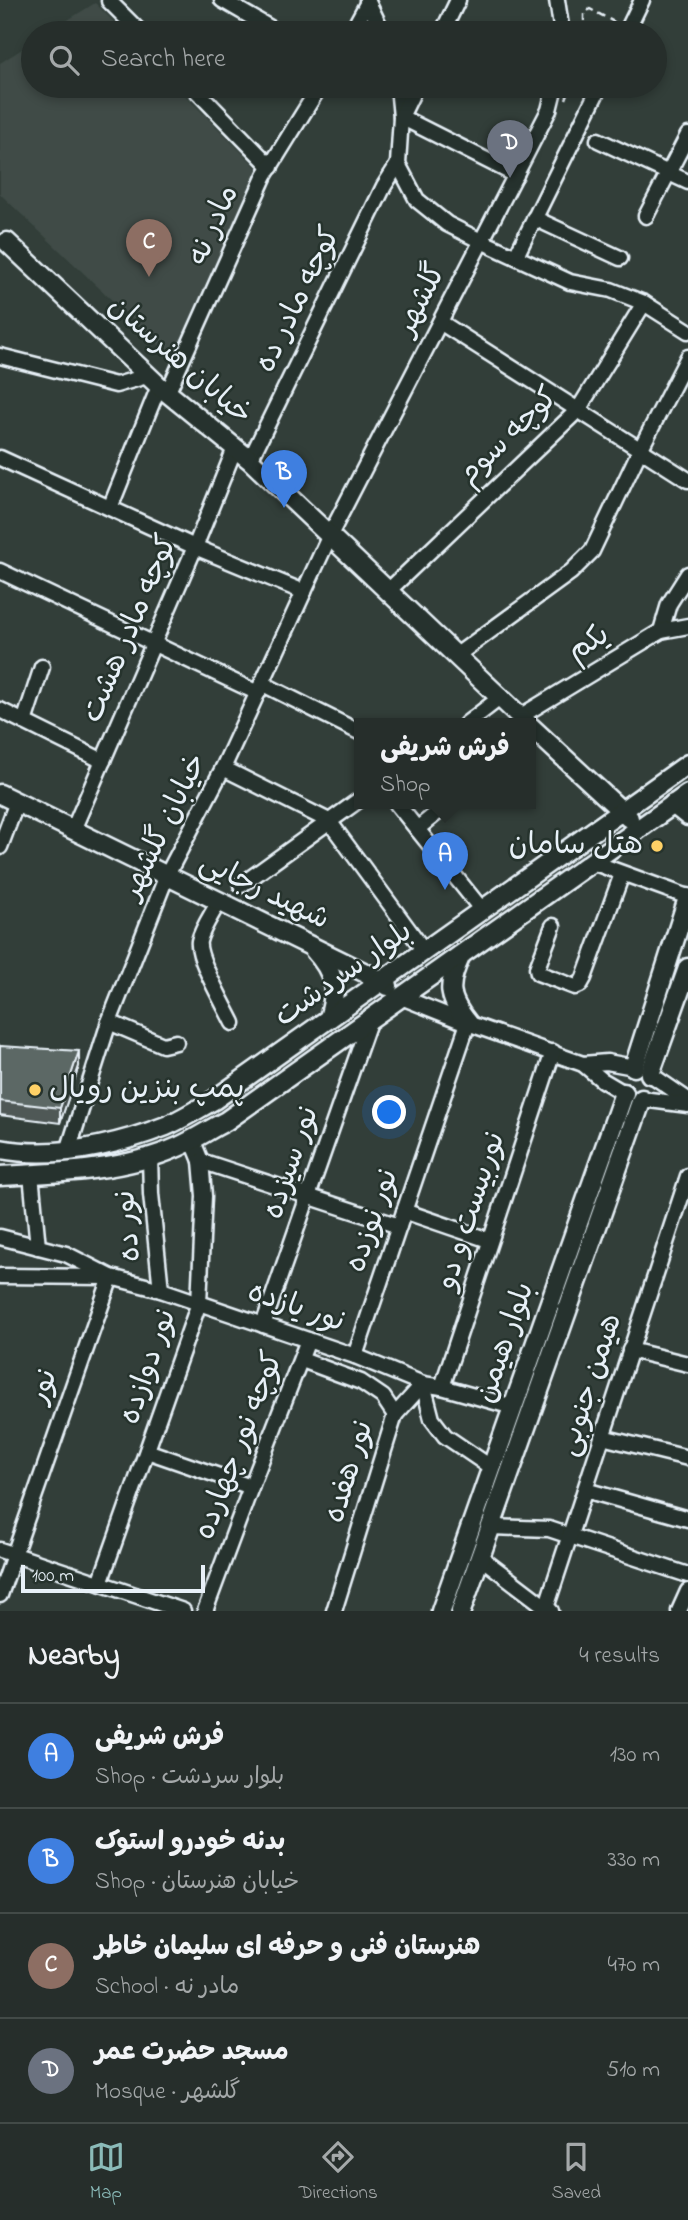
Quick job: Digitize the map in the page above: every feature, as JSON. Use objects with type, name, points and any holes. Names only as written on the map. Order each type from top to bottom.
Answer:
[{"type":"main road","name":"خیابان هنرستان","points":[[2,242],[158,385],[242,454],[457,655],[520,718]]},
{"type":"main road","name":"خیابان هنرستان","points":[[536,733],[639,828]]},
{"type":"main road","name":"بلوار سردشت","points":[[0,1149],[17,1152],[68,1151],[119,1142],[168,1125],[214,1100],[688,764]]},
{"type":"main road","name":"شهید رجایی","points":[[0,794],[382,981],[401,997]]},
{"type":"main road","points":[[0,1176],[115,1165],[178,1147],[226,1121],[681,799],[688,816]]},
{"type":"main road","points":[[642,1071],[688,898]]},
{"type":"main road","points":[[309,945],[334,978],[334,1004],[329,1018]]},
{"type":"main road","points":[[461,955],[453,971],[449,990],[457,1009],[468,1023]]},
{"type":"main road","points":[[642,1071],[688,968]]},
{"type":"main road","name":"بلوار هیمن","points":[[441,1611],[624,1093],[626,1079],[642,1071],[647,1092],[642,1099],[461,1611]]},
{"type":"main road","points":[[624,1093],[632,1099],[642,1099]]},
{"type":"street","points":[[222,0],[258,21]]},
{"type":"street","points":[[447,21],[457,0]]},
{"type":"street","points":[[558,0],[561,21]]},
{"type":"street","points":[[632,21],[642,0]]},
{"type":"street","points":[[109,1],[129,21]]},
{"type":"street","points":[[357,21],[367,1]]},
{"type":"street","points":[[367,1],[377,21]]},
{"type":"street","points":[[204,98],[271,167]]},
{"type":"street","name":"مادر نه","points":[[110,508],[158,385],[265,175],[313,98]]},
{"type":"street","points":[[399,98],[401,117],[398,164],[417,200],[447,224],[481,241],[570,282],[611,290],[644,303],[688,331]]},
{"type":"street","points":[[401,117],[410,98]]},
{"type":"street","name":"گلشهر","points":[[330,535],[516,175],[549,110],[552,98]]},
{"type":"street","points":[[516,256],[594,98]]},
{"type":"street","points":[[401,117],[516,175]]},
{"type":"street","points":[[646,216],[688,135]]},
{"type":"street","points":[[598,140],[688,182]]},
{"type":"street","name":"کوچه مادر ده","points":[[242,454],[398,164]]},
{"type":"street","points":[[534,218],[620,258]]},
{"type":"street","name":"کوچه سوم","points":[[388,590],[578,410],[644,303]]},
{"type":"street","points":[[440,323],[688,480]]},
{"type":"street","points":[[0,356],[116,385],[158,385]]},
{"type":"street","points":[[457,655],[582,562],[592,551],[688,357]]},
{"type":"street","name":"کوچه مادر هشت","points":[[73,830],[195,547],[242,454]]},
{"type":"street","points":[[0,458],[195,547],[304,592]]},
{"type":"street","name":"خیابان گلشهر","points":[[68,1151],[109,1022],[167,875],[223,768],[330,535]]},
{"type":"street","points":[[0,572],[154,644],[354,730]]},
{"type":"street","points":[[661,631],[669,604],[688,574]]},
{"type":"street","name":"یکم","points":[[536,724],[661,631],[688,625]]},
{"type":"street","points":[[24,722],[42,667]]},
{"type":"street","points":[[474,718],[501,698]]},
{"type":"street","points":[[0,710],[103,761]]},
{"type":"street","points":[[223,768],[329,821],[425,952]]},
{"type":"street","points":[[0,847],[17,802]]},
{"type":"street","points":[[241,885],[354,804]]},
{"type":"street","points":[[401,809],[482,910]]},
{"type":"street","points":[[417,829],[442,809]]},
{"type":"street","points":[[592,862],[688,898]]},
{"type":"street","points":[[553,926],[537,968],[538,973],[575,987],[580,985],[622,874]]},
{"type":"street","points":[[219,901],[199,940],[199,949],[233,1023]]},
{"type":"street","name":"شهید رجایی","points":[[401,997],[583,1063],[602,1080],[624,1093]]},
{"type":"street","name":"نور سیزده","points":[[263,1325],[370,1019]]},
{"type":"street","points":[[109,1022],[163,1045],[176,1042]]},
{"type":"street","name":"نور نوزده","points":[[355,1356],[468,1023]]},
{"type":"street","name":"نوربیست و دو","points":[[442,1387],[553,1052]]},
{"type":"street","name":"شهید رجایی","points":[[583,1063],[607,1062],[642,1071]]},
{"type":"street","points":[[642,1071],[688,1100]]},
{"type":"street","points":[[642,1099],[688,1105]]},
{"type":"street","name":"نور دوازده","points":[[100,1583],[200,1303],[204,1196],[201,1161],[192,1139]]},
{"type":"street","name":"نور ده","points":[[150,1157],[161,1290]]},
{"type":"street","points":[[201,1161],[399,1227]]},
{"type":"street","points":[[31,1174],[38,1247]]},
{"type":"street","name":"هیمن جنوبی","points":[[548,1610],[569,1536],[688,1176]]},
{"type":"street","points":[[404,1211],[489,1240]]},
{"type":"street","points":[[0,1237],[66,1254],[111,1277]]},
{"type":"street","points":[[0,1276],[111,1277]]},
{"type":"street","name":"نور یازده","points":[[111,1277],[161,1290],[355,1356],[423,1384],[513,1407]]},
{"type":"street","name":"نور","points":[[0,1595],[7,1553],[111,1277]]},
{"type":"street","name":"کوچه نور چهارده","points":[[205,1611],[308,1340]]},
{"type":"street","points":[[630,1350],[688,1364]]},
{"type":"street","name":"نور هفده","points":[[302,1360],[361,1382],[383,1397],[395,1415],[334,1611]]},
{"type":"street","points":[[395,1415],[423,1384]]},
{"type":"street","points":[[423,1384],[432,1419],[445,1436],[492,1468]]},
{"type":"street","points":[[603,1437],[688,1458]]},
{"type":"street","points":[[147,1451],[251,1487]]},
{"type":"street","points":[[585,1490],[688,1519]]},
{"type":"street","points":[[491,1527],[549,1529],[688,1575]]},
{"type":"street","points":[[7,1553],[183,1611]]},
{"type":"street","points":[[481,1557],[548,1610]]},
{"type":"street","points":[[680,1611],[688,1591]]},
{"type":"path","points":[[584,21],[584,14],[590,9],[612,21]]},
{"type":"shaded area","points":[[95,3],[113,21],[66,21]]},
{"type":"shaded area","points":[[21,50],[21,98],[188,98],[260,171],[174,359],[0,194],[0,63]]},
{"type":"building","name":"پمپ بنزین رویال","points":[[0,1046],[79,1051],[60,1108],[0,1101]]},
{"type":"place","name":"مسجد حضرت عمر","points":[[510,178]]},
{"type":"place","name":"هنرستان فنی و حرفه ای سلیمان خاطر","points":[[149,277]]},
{"type":"place","name":"بدنه خودرو استوک","points":[[284,508]]},
{"type":"place","name":"هتل سامان","points":[[657,846]]},
{"type":"place","name":"فرش شریفی","points":[[445,890]]},
{"type":"place","name":"پمپ بنزین رویال","points":[[35,1090]]}]
